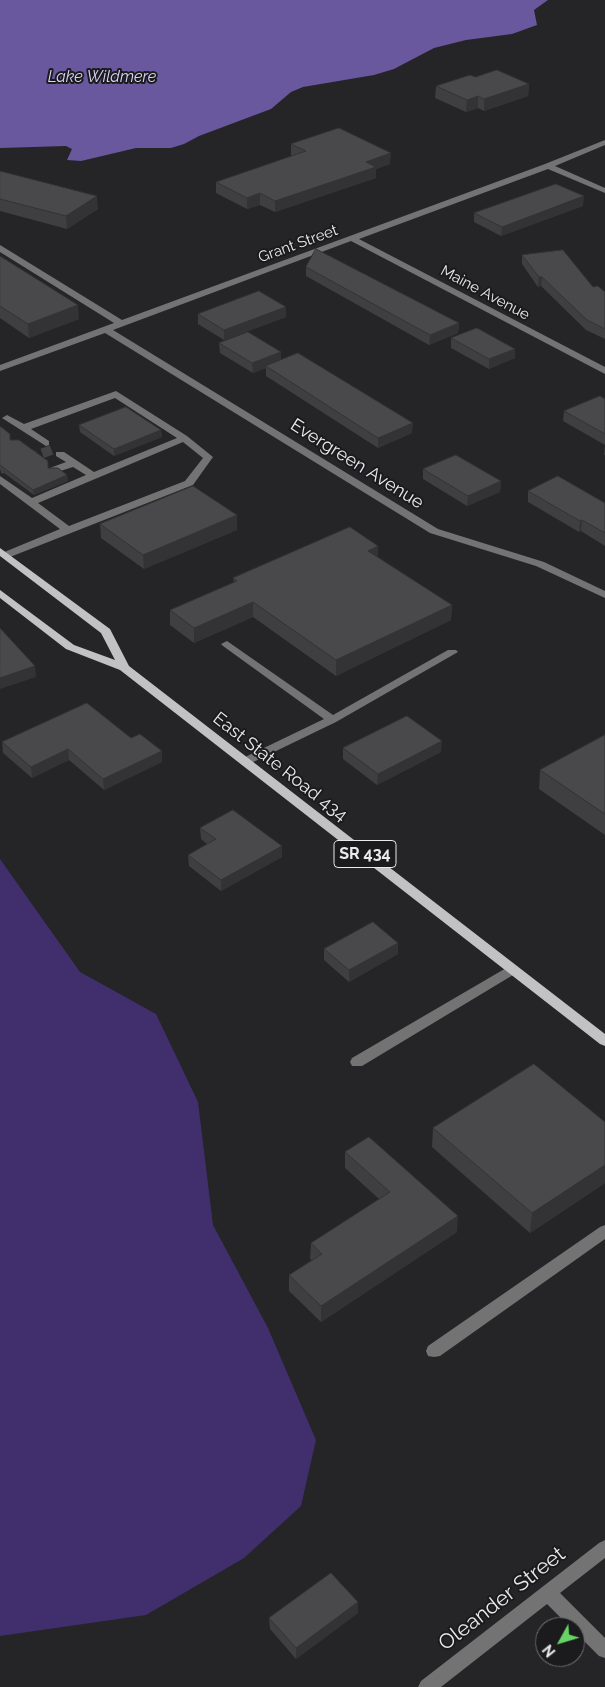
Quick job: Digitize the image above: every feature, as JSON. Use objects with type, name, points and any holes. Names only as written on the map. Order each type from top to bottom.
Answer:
[{"type":"main road","name":"SR 434","points":[[3,553],[106,632],[124,668]]},
{"type":"main road","name":"SR 434","points":[[0,593],[70,647],[124,668]]},
{"type":"main road","name":"East State Road 434","points":[[124,668],[605,1041]]},
{"type":"street","name":"Grant Street","points":[[0,368],[548,166],[605,142]]},
{"type":"street","points":[[548,166],[605,191]]},
{"type":"street","name":"Maine Avenue","points":[[352,239],[605,371]]},
{"type":"street","points":[[0,248],[122,324]]},
{"type":"street","name":"Evergreen Avenue","points":[[107,330],[434,531],[462,543],[532,562],[570,577],[605,595]]},
{"type":"street","points":[[3,553],[188,483],[208,457],[184,438],[116,394],[27,434]]},
{"type":"street","points":[[2,418],[46,444]]},
{"type":"street","points":[[31,502],[184,438]]},
{"type":"street","points":[[60,454],[94,476]]},
{"type":"street","points":[[54,470],[74,463]]},
{"type":"street","points":[[0,479],[14,485],[31,502],[68,530]]},
{"type":"street","points":[[227,644],[332,720]]},
{"type":"street","points":[[245,762],[332,720],[452,652]]},
{"type":"street","points":[[357,1062],[513,969]]},
{"type":"street","points":[[434,1351],[605,1231]]},
{"type":"street","name":"Oleander Street","points":[[426,1687],[605,1548]]},
{"type":"street","points":[[547,1592],[605,1650]]},
{"type":"shaded area","points":[[0,859],[80,972],[156,1014],[198,1102],[213,1225],[268,1328],[316,1440],[301,1506],[244,1558],[146,1615],[0,1636]]},
{"type":"water","name":"Lake Wildmere","points":[[0,0],[548,0],[534,10],[537,25],[512,34],[466,40],[434,48],[394,69],[374,75],[303,87],[291,92],[271,109],[171,148],[136,148],[81,161],[67,160],[72,149],[66,146],[0,148]]},
{"type":"building","points":[[497,70],[529,84],[484,99],[478,96],[467,100],[436,86],[470,75],[475,77]]},
{"type":"building","points":[[339,128],[391,153],[366,162],[376,167],[275,201],[260,193],[247,198],[216,182],[306,151],[291,144]]},
{"type":"building","points":[[0,171],[97,196],[66,216],[0,199]]},
{"type":"building","points":[[556,184],[584,196],[502,227],[474,213]]},
{"type":"building","points":[[316,249],[459,323],[430,335],[306,267]]},
{"type":"building","points":[[563,250],[593,287],[598,286],[605,292],[605,329],[587,320],[542,277],[539,277],[522,255]]},
{"type":"building","points":[[0,256],[78,305],[28,324],[0,306]]},
{"type":"building","points":[[259,291],[286,307],[224,330],[198,314]]},
{"type":"building","points":[[477,328],[515,349],[489,359],[451,338]]},
{"type":"building","points":[[248,332],[281,352],[252,363],[219,343]]},
{"type":"building","points":[[298,353],[413,423],[378,438],[266,366]]},
{"type":"building","points":[[600,396],[605,399],[605,434],[564,411]]},
{"type":"building","points":[[126,407],[161,430],[114,449],[79,425]]},
{"type":"building","points":[[0,426],[10,434],[10,440],[19,440],[48,461],[48,468],[58,468],[67,475],[33,490],[0,465]]},
{"type":"building","points":[[456,455],[501,481],[468,496],[423,469]]},
{"type":"building","points":[[558,476],[605,503],[605,533],[528,491]]},
{"type":"building","points":[[193,486],[237,515],[143,555],[100,524]]},
{"type":"building","points":[[350,527],[378,546],[368,551],[452,605],[336,660],[253,602],[194,628],[170,610],[237,581],[233,578]]},
{"type":"building","points":[[0,628],[35,666],[0,678]]},
{"type":"building","points":[[87,703],[131,738],[140,734],[162,751],[103,779],[68,749],[31,767],[2,742]]},
{"type":"building","points":[[407,716],[442,741],[378,774],[343,748]]},
{"type":"building","points":[[605,735],[605,814],[540,770]]},
{"type":"building","points":[[233,810],[282,846],[221,880],[188,855],[216,839],[200,828]]},
{"type":"building","points":[[373,922],[398,943],[349,970],[324,949]]},
{"type":"building","points":[[534,1064],[605,1122],[605,1165],[532,1213],[433,1128]]},
{"type":"building","points":[[369,1137],[458,1216],[321,1306],[289,1275],[322,1254],[311,1243],[390,1192],[345,1152]]},
{"type":"building","points":[[331,1573],[358,1602],[296,1648],[269,1618]]},
{"type":"tunnel","points":[[0,469],[54,449]]}]
